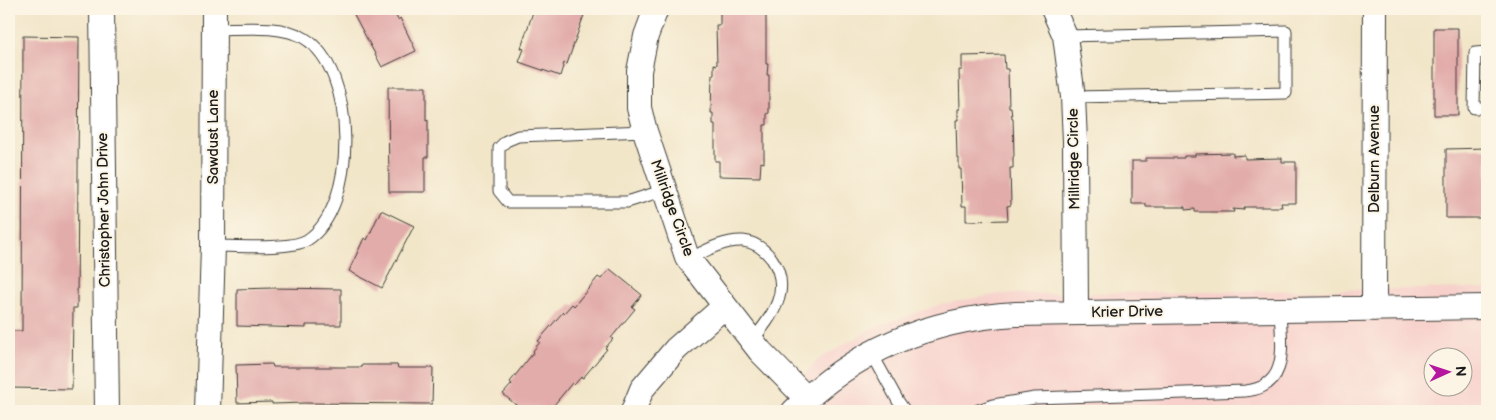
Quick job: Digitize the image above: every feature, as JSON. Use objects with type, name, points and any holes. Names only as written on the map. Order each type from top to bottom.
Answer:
[{"type":"street","name":"Christopher John Drive","points":[[102,9],[107,411]]},
{"type":"street","name":"Millridge Circle","points":[[656,9],[646,36],[639,71],[639,108],[645,132],[689,259],[800,405]]},
{"type":"street","name":"Millridge Circle","points":[[1053,9],[1065,36],[1073,97],[1076,313]]},
{"type":"street","name":"Delburn Avenue","points":[[1374,309],[1375,9]]},
{"type":"street","name":"Sawdust Lane","points":[[208,411],[213,246],[214,19]]},
{"type":"street","points":[[633,411],[642,389],[676,349],[725,306]]},
{"type":"street","name":"Krier Drive","points":[[800,405],[832,378],[872,352],[916,333],[966,319],[1008,314],[1487,307]]},
{"type":"lane","name":"Sawdust Lane","points":[[213,246],[294,245],[307,240],[319,229],[327,217],[339,188],[344,166],[343,114],[339,90],[331,70],[320,52],[304,38],[286,31],[214,19]]},
{"type":"lane","points":[[1065,36],[1286,31],[1286,93],[1073,97]]},
{"type":"lane","points":[[1487,52],[1475,53],[1474,108],[1487,108]]},
{"type":"lane","points":[[645,132],[518,136],[506,141],[499,148],[499,191],[508,202],[627,202],[665,190]]},
{"type":"lane","points":[[689,259],[719,245],[743,241],[756,244],[768,254],[779,270],[781,294],[771,318],[752,341]]},
{"type":"lane","points":[[976,411],[999,404],[1035,398],[1244,391],[1262,388],[1270,383],[1278,371],[1281,353],[1280,310]]},
{"type":"lane","points":[[872,352],[905,411]]},
{"type":"shaded area","points":[[1487,288],[1487,411],[771,411],[817,360],[873,328],[941,304],[999,294]]},
{"type":"building","points":[[351,9],[393,9],[398,20],[400,18],[416,51],[382,67]]},
{"type":"building","points":[[534,9],[586,9],[567,64],[564,63],[560,76],[519,62],[524,49],[521,48]]},
{"type":"building","points":[[720,11],[766,12],[766,64],[768,64],[767,75],[769,75],[769,113],[767,114],[767,125],[764,125],[764,163],[761,162],[760,177],[719,176],[719,161],[715,161],[715,124],[713,124],[713,113],[711,113],[712,75],[714,75],[714,64],[717,65],[716,25],[720,25]]},
{"type":"building","points":[[1434,28],[1458,28],[1458,115],[1434,115]]},
{"type":"building","points":[[23,36],[79,37],[77,308],[73,308],[72,389],[9,388],[9,331],[22,331]]},
{"type":"building","points":[[1004,55],[1005,69],[1008,69],[1009,107],[1011,107],[1013,118],[1014,156],[1013,168],[1010,168],[1011,205],[1007,206],[1008,220],[966,221],[966,206],[962,206],[961,169],[959,169],[959,158],[957,158],[956,120],[958,120],[958,109],[960,109],[959,70],[962,70],[962,56]]},
{"type":"building","points":[[388,87],[426,87],[428,157],[425,157],[425,192],[389,192]]},
{"type":"building","points":[[1487,148],[1487,218],[1446,218],[1446,149]]},
{"type":"building","points":[[1233,153],[1233,156],[1245,155],[1245,159],[1282,158],[1282,162],[1296,162],[1296,203],[1281,203],[1282,207],[1244,207],[1244,210],[1233,209],[1234,212],[1195,212],[1195,209],[1185,210],[1185,207],[1146,207],[1146,204],[1132,204],[1132,161],[1146,161],[1146,158],[1184,158],[1184,156],[1195,156],[1195,154]]},
{"type":"building","points":[[381,210],[414,226],[382,288],[349,271],[364,238],[367,240]]},
{"type":"building","points":[[610,269],[642,295],[632,307],[635,309],[611,338],[613,339],[605,348],[607,349],[583,378],[581,377],[574,385],[572,383],[549,411],[523,411],[503,394],[512,384],[510,382],[534,352],[540,342],[538,341],[563,312],[572,304],[574,306],[598,277],[601,279]]},
{"type":"building","points":[[237,289],[341,289],[341,325],[306,325],[306,328],[237,326]]},
{"type":"building","points":[[272,364],[273,367],[397,365],[398,368],[433,368],[432,404],[237,403],[236,365]]}]
